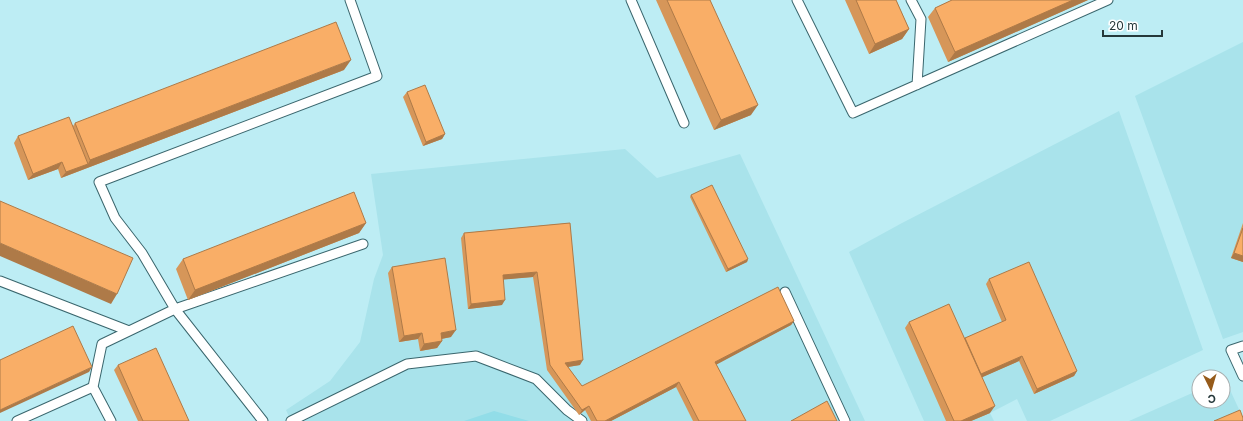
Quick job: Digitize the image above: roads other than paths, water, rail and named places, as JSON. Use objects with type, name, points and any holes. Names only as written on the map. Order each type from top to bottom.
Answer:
[{"type":"lane","points":[[263,421],[175,309],[142,253],[115,218],[99,182],[377,76],[350,0]]},
{"type":"lane","points":[[631,0],[684,122]]},
{"type":"lane","points":[[797,0],[853,113],[1108,0]]},
{"type":"lane","points":[[912,0],[921,19],[917,84]]},
{"type":"lane","points":[[111,421],[93,387],[102,344],[175,309],[363,244]]},
{"type":"lane","points":[[0,281],[129,331]]},
{"type":"lane","points":[[785,292],[845,421]]},
{"type":"lane","points":[[1243,346],[1231,350],[1243,376]]},
{"type":"lane","points":[[291,421],[406,364],[476,356],[536,379],[568,410],[582,421]]},
{"type":"lane","points":[[17,421],[93,387]]}]
